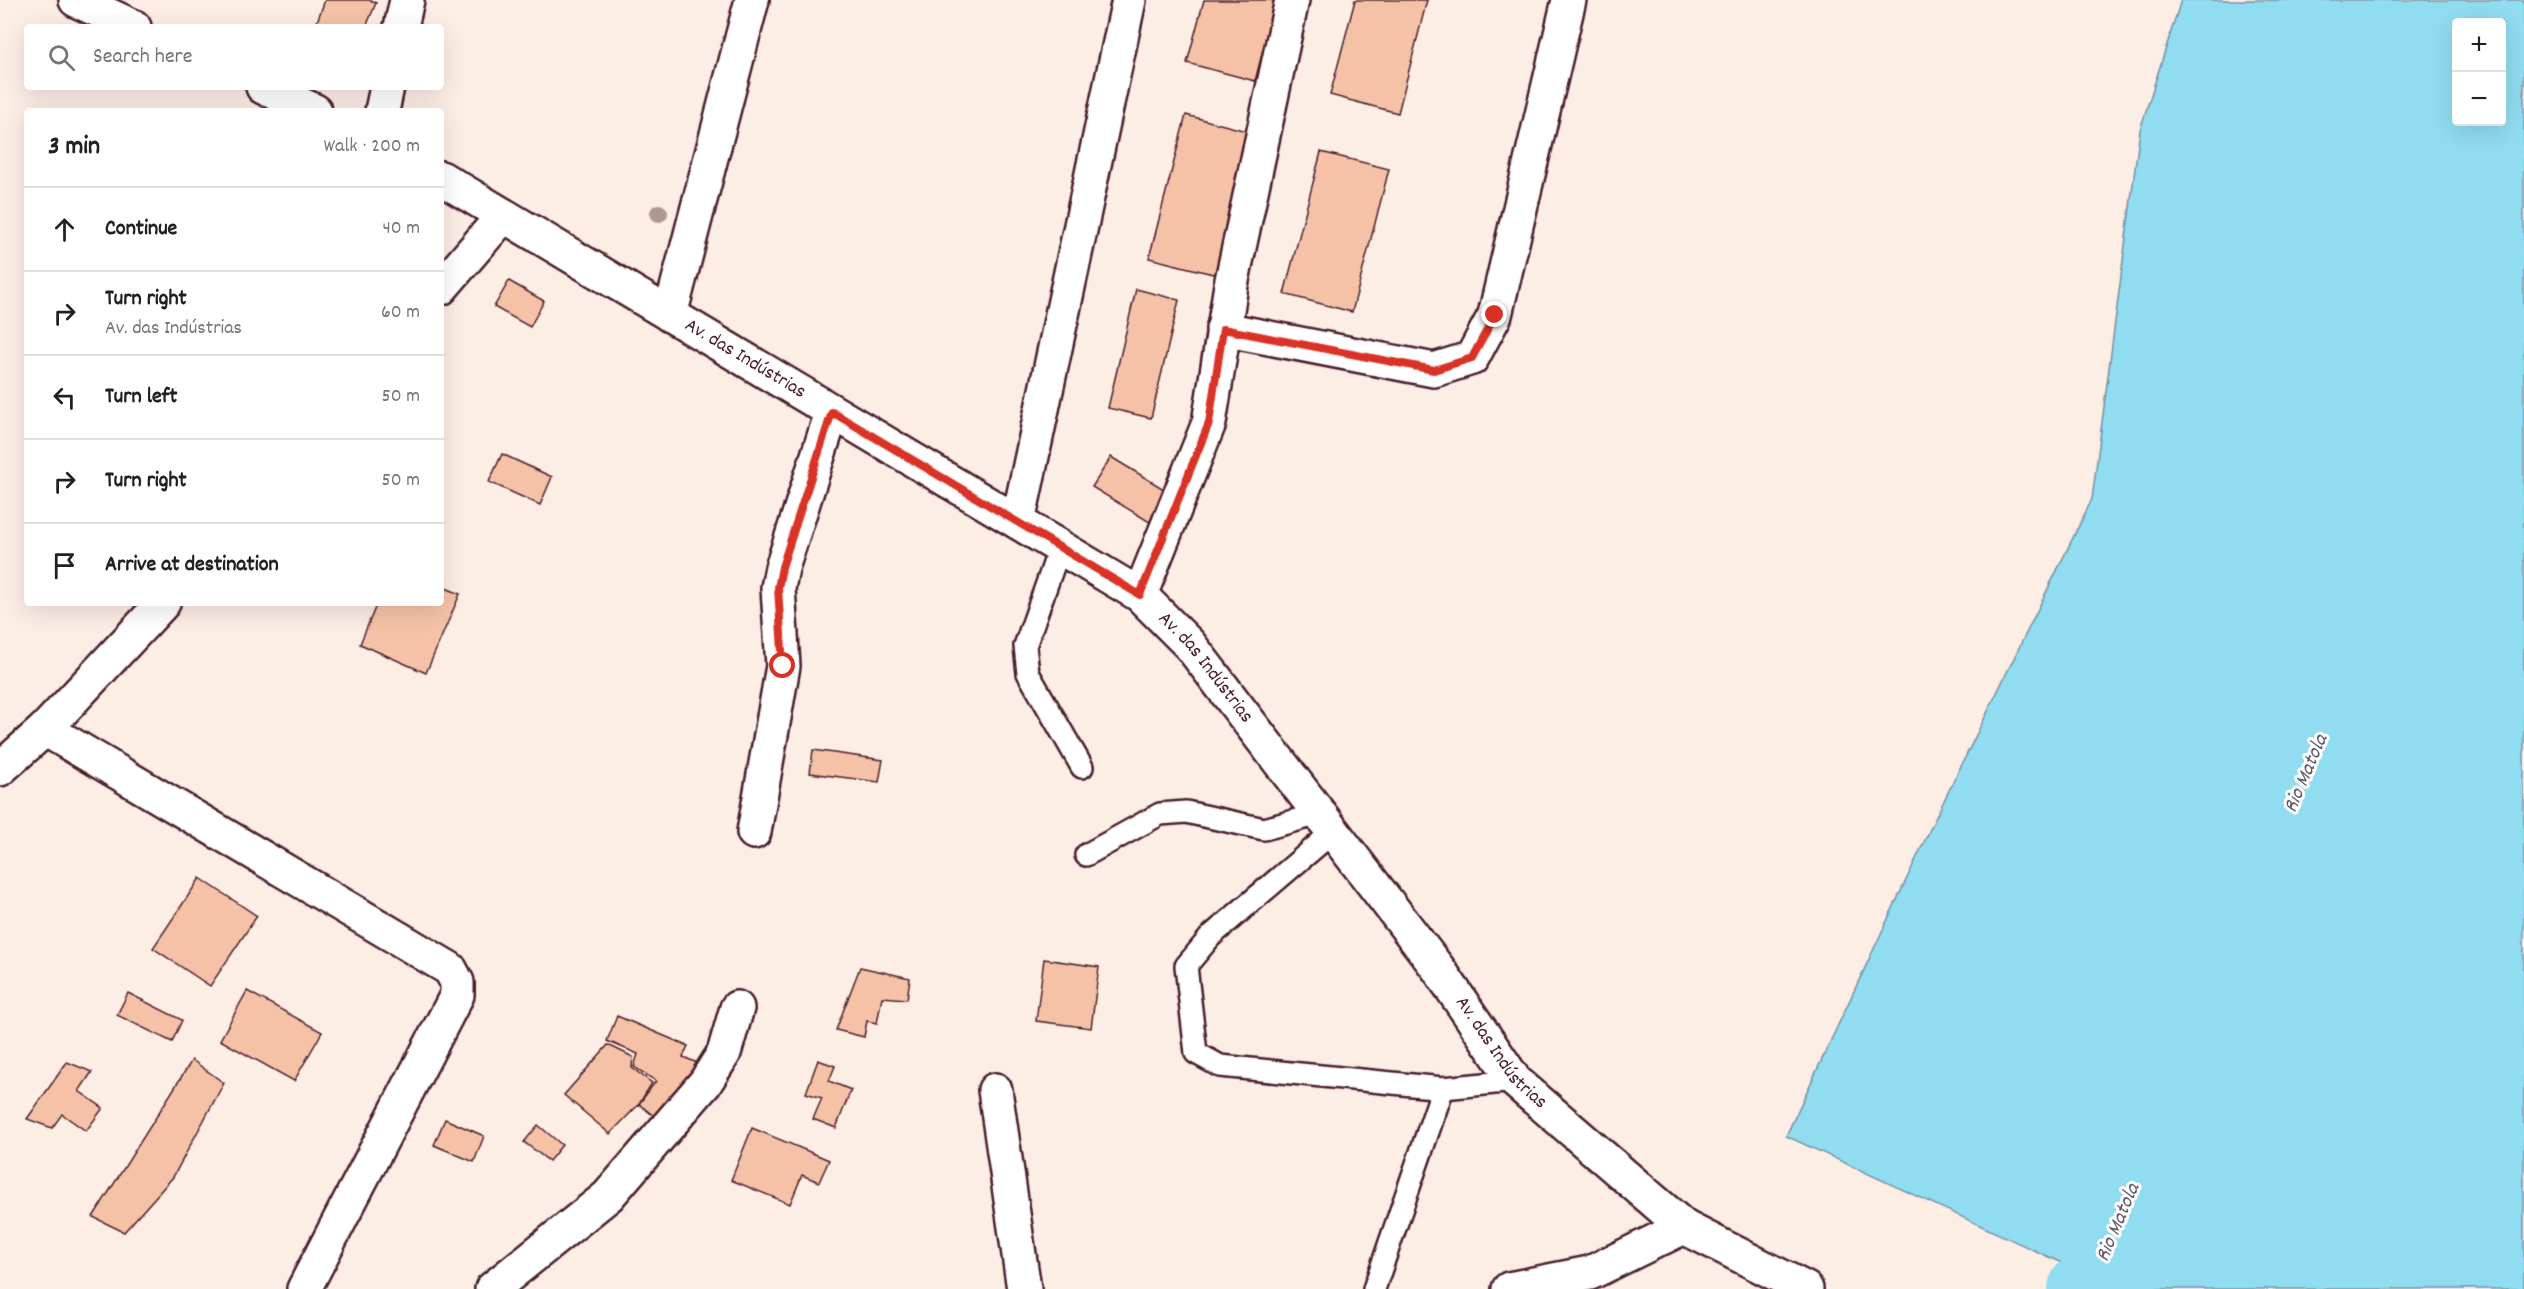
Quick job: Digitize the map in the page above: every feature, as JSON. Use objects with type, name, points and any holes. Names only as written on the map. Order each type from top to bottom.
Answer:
[{"type":"street","points":[[76,0],[128,24]]},
{"type":"street","points":[[402,24],[407,0]]},
{"type":"street","points":[[670,315],[752,0]]},
{"type":"street","points":[[1018,522],[1129,0]]},
{"type":"street","points":[[1140,595],[1209,423],[1223,329],[1260,142],[1292,0]]},
{"type":"street","points":[[1223,329],[1434,370],[1472,358],[1495,315],[1569,0]]},
{"type":"street","points":[[270,90],[308,108]]},
{"type":"street","points":[[383,108],[386,90]]},
{"type":"street","name":"Av. das Indústrias","points":[[444,180],[1140,595],[1190,645],[1440,971],[1515,1082],[1684,1227],[1806,1289]]},
{"type":"street","points":[[444,285],[503,216]]},
{"type":"street","points":[[754,832],[783,666],[778,588],[782,567],[832,412]]},
{"type":"street","points":[[0,769],[45,729],[161,606]]},
{"type":"street","points":[[45,729],[450,969],[457,982],[457,995],[304,1289]]},
{"type":"street","points":[[492,1289],[608,1196],[705,1083],[724,1053],[737,1008]]},
{"type":"street","points":[[995,1090],[1024,1289]]},
{"type":"street","points":[[1509,1289],[1590,1273],[1684,1227]]},
{"type":"lane","points":[[1060,547],[1025,646],[1029,673],[1082,767]]},
{"type":"lane","points":[[1086,855],[1160,814],[1186,812],[1264,829],[1327,823]]},
{"type":"lane","points":[[1327,823],[1211,936],[1186,966],[1196,1053],[1221,1066],[1443,1088],[1515,1082]]},
{"type":"lane","points":[[1374,1289],[1443,1088]]},
{"type":"water","points":[[2181,0],[2524,0],[2524,1289],[2118,1289],[1786,1136],[1932,825],[2092,499],[2140,130]]},
{"type":"building","points":[[325,0],[369,0],[376,3],[367,24],[316,24]]},
{"type":"building","points":[[1204,0],[1276,0],[1255,81],[1187,63]]},
{"type":"building","points":[[1355,0],[1427,0],[1398,113],[1330,95]]},
{"type":"building","points":[[1186,115],[1254,133],[1217,275],[1149,258]]},
{"type":"building","points":[[1321,152],[1389,169],[1352,312],[1284,294]]},
{"type":"building","points":[[509,281],[544,301],[530,327],[494,307]]},
{"type":"building","points":[[1136,289],[1179,300],[1151,418],[1108,408]]},
{"type":"building","points":[[502,454],[552,477],[540,505],[489,482]]},
{"type":"building","points":[[1111,457],[1172,494],[1153,524],[1092,487]]},
{"type":"building","points":[[444,587],[460,594],[426,673],[360,644],[376,606],[444,606]]},
{"type":"building","points":[[813,750],[883,760],[879,782],[810,773]]},
{"type":"building","points":[[200,878],[257,916],[210,986],[153,948]]},
{"type":"building","points":[[1044,959],[1099,967],[1091,1028],[1036,1021]]},
{"type":"building","points":[[860,967],[910,978],[907,999],[882,997],[877,1023],[867,1021],[864,1037],[836,1030]]},
{"type":"building","points":[[247,991],[322,1032],[294,1081],[220,1040]]},
{"type":"building","points":[[128,993],[182,1020],[172,1042],[117,1015]]},
{"type":"building","points":[[617,1016],[688,1046],[683,1057],[705,1066],[665,1125],[639,1104],[656,1081],[634,1067],[638,1054],[607,1041]]},
{"type":"building","points":[[608,1045],[633,1057],[632,1068],[652,1083],[639,1104],[610,1134],[564,1095]]},
{"type":"building","points":[[192,1060],[224,1083],[173,1177],[124,1232],[93,1217]]},
{"type":"building","points":[[818,1060],[835,1066],[829,1081],[851,1090],[836,1128],[813,1119],[822,1098],[806,1093]]},
{"type":"building","points":[[67,1062],[92,1072],[79,1091],[103,1108],[86,1131],[62,1114],[52,1128],[27,1119]]},
{"type":"building","points":[[445,1119],[484,1136],[474,1162],[434,1145]]},
{"type":"building","points":[[538,1125],[562,1145],[549,1161],[524,1142]]},
{"type":"building","points":[[752,1128],[829,1160],[819,1182],[802,1175],[790,1204],[731,1180]]},
{"type":"waterway","name":"Rio Matola","points":[[2083,1289],[2096,1278],[2134,1188]]},
{"type":"route","points":[[783,666],[778,588],[782,567],[832,412],[1140,595],[1209,423],[1223,329],[1434,370],[1472,358],[1495,315]]}]
